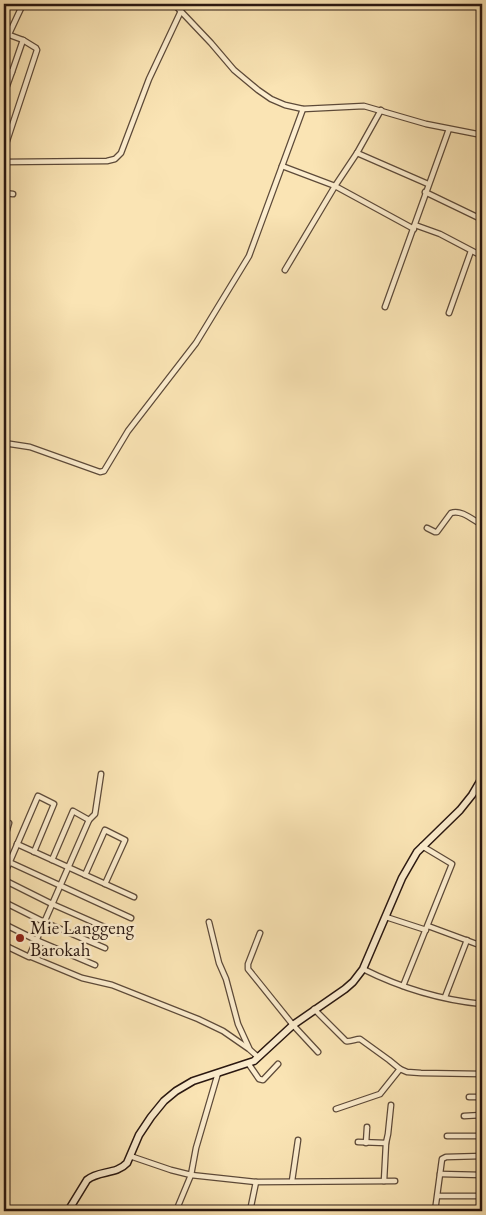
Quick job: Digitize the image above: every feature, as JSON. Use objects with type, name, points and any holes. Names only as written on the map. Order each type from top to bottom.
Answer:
[{"type":"main road","points":[[69,1210],[87,1180],[102,1173],[121,1168],[127,1163],[139,1135],[151,1117],[176,1090],[201,1078],[248,1064],[258,1058],[293,1024],[353,982],[363,969],[409,864],[422,846],[460,810],[482,778]]},
{"type":"street","points":[[10,34],[23,4]]},
{"type":"street","points":[[174,4],[234,70],[271,99],[285,105],[303,109],[364,106],[448,129],[482,135]]},
{"type":"street","points":[[4,162],[79,162],[115,159],[121,153],[149,79],[181,11]]},
{"type":"street","points":[[4,33],[23,40],[37,50],[6,139],[4,150]]},
{"type":"street","points":[[4,94],[23,40]]},
{"type":"street","points":[[4,70],[12,72]]},
{"type":"street","points":[[4,443],[30,447],[100,472],[104,471],[128,431],[196,343],[249,256],[303,109]]},
{"type":"street","points":[[285,270],[357,153],[381,110]]},
{"type":"street","points":[[385,307],[448,129]]},
{"type":"street","points":[[357,153],[428,184]]},
{"type":"street","points":[[282,166],[335,186],[414,227],[440,234],[480,255]]},
{"type":"street","points":[[425,192],[479,218]]},
{"type":"street","points":[[4,193],[13,194]]},
{"type":"street","points":[[449,313],[471,251]]},
{"type":"street","points":[[427,528],[437,532],[451,512],[454,511],[460,512],[482,525]]},
{"type":"street","points":[[29,956],[90,820],[95,814],[101,774]]},
{"type":"street","points":[[4,875],[38,796],[54,804],[34,852]]},
{"type":"street","points":[[52,860],[73,812],[90,820]]},
{"type":"street","points":[[4,840],[9,823]]},
{"type":"street","points":[[85,875],[105,830],[125,840],[105,884]]},
{"type":"street","points":[[17,844],[134,896]]},
{"type":"street","points":[[403,986],[452,864],[422,846]]},
{"type":"street","points":[[9,862],[131,918]]},
{"type":"street","points":[[4,880],[52,904],[118,933]]},
{"type":"street","points":[[4,902],[44,922],[105,948]]},
{"type":"street","points":[[386,917],[482,946]]},
{"type":"street","points":[[209,922],[218,963],[226,979],[238,1024],[249,1049]]},
{"type":"street","points":[[4,924],[95,966]]},
{"type":"street","points":[[260,933],[248,964],[248,969],[318,1052]]},
{"type":"street","points":[[445,997],[467,940]]},
{"type":"street","points":[[4,946],[82,978],[112,985],[198,1019],[223,1031],[249,1049],[258,1058]]},
{"type":"street","points":[[363,969],[403,986],[460,1002],[482,1004]]},
{"type":"street","points":[[314,1009],[346,1041],[358,1039],[363,1041],[400,1069],[413,1073],[482,1074]]},
{"type":"street","points":[[248,1064],[259,1079],[263,1080],[278,1064]]},
{"type":"street","points":[[336,1109],[380,1094],[400,1069]]},
{"type":"street","points":[[176,1211],[192,1174],[196,1148],[218,1072]]},
{"type":"street","points":[[469,1097],[482,1097]]},
{"type":"street","points":[[384,1181],[390,1105]]},
{"type":"street","points":[[464,1116],[482,1116]]},
{"type":"street","points":[[366,1143],[367,1127]]},
{"type":"street","points":[[447,1136],[482,1136]]},
{"type":"street","points":[[292,1181],[298,1140]]},
{"type":"street","points":[[358,1142],[386,1143]]},
{"type":"street","points":[[130,1156],[171,1170],[256,1182],[395,1181]]},
{"type":"street","points":[[436,1211],[442,1159],[446,1157],[482,1156]]},
{"type":"street","points":[[440,1174],[482,1175]]},
{"type":"street","points":[[250,1211],[256,1182]]},
{"type":"street","points":[[438,1196],[482,1196]]},
{"type":"street","points":[[69,1210],[85,1211]]},
{"type":"place","name":"Mie Langgeng Barokah","points":[[20,938]]}]
